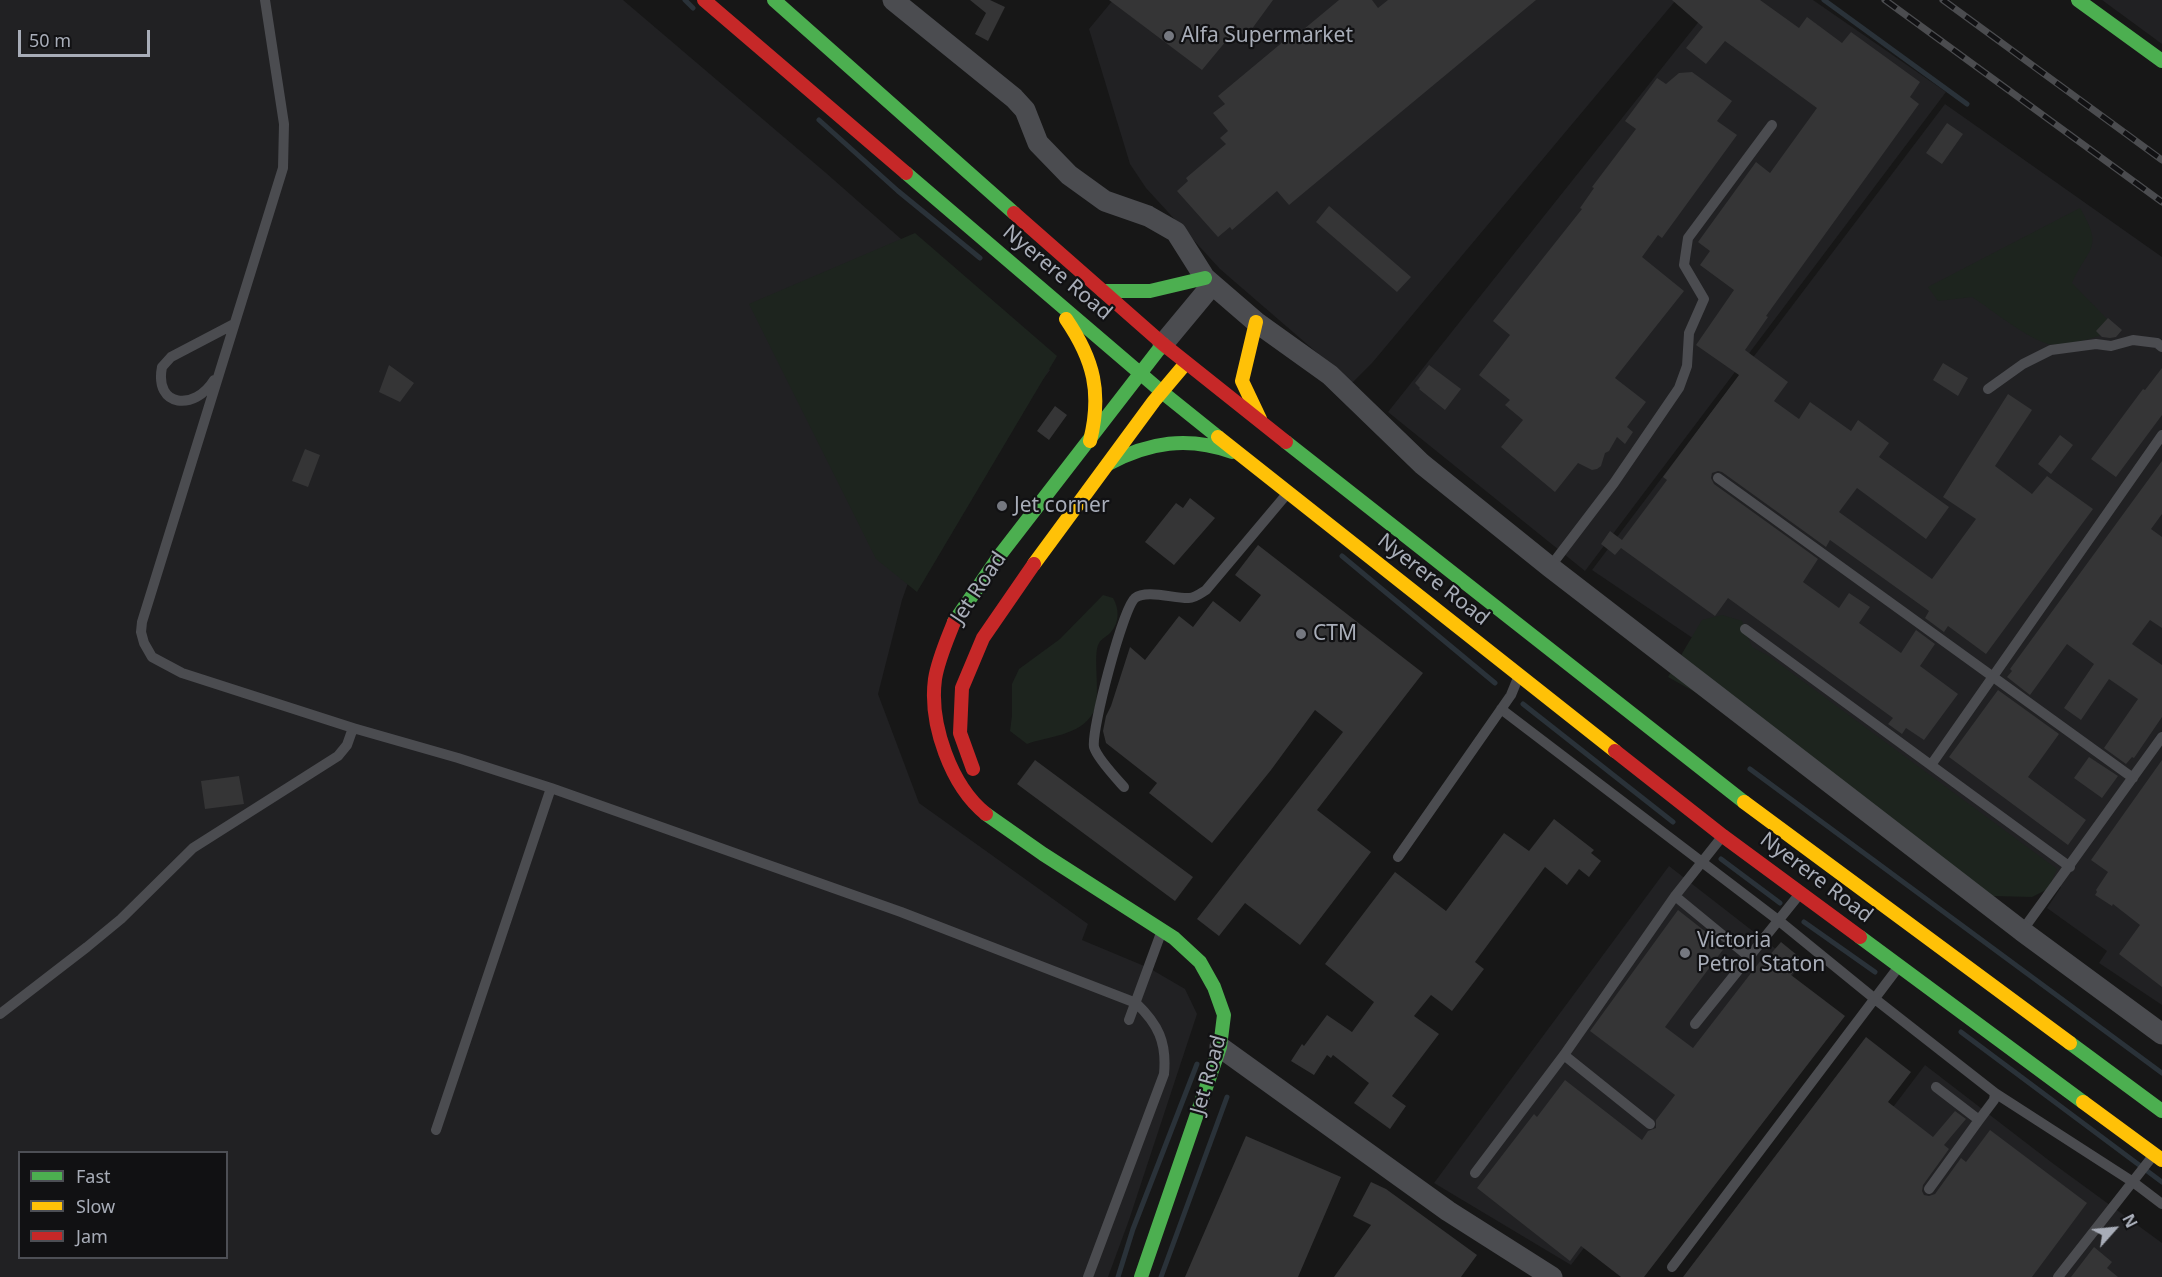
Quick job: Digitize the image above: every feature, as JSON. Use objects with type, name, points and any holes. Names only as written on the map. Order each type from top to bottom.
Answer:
[{"type":"main road","name":"Nyerere Road","points":[[704,0],[1162,392],[1249,462],[1723,836],[2158,1157]]},
{"type":"main road","name":"Nyerere Road","points":[[774,0],[1163,344],[1193,355],[1263,424],[1772,824],[2162,1111]]},
{"type":"main road","points":[[2078,0],[2162,61]]},
{"type":"main road","points":[[1103,291],[1150,291],[1208,281]]},
{"type":"main road","points":[[1047,293],[1070,324],[1094,372],[1097,398],[1096,422],[1089,441]]},
{"type":"main road","points":[[1256,322],[1242,381],[1263,424]]},
{"type":"main road","name":"Jet Road","points":[[1141,1277],[1220,1047],[1224,1015],[1214,987],[1200,962],[1174,938],[1007,830],[976,806],[958,779],[943,749],[936,723],[935,680],[956,616],[1000,555],[1163,344]]},
{"type":"main road","name":"Jet Road","points":[[980,780],[965,752],[960,733],[962,688],[983,638],[1108,464],[1193,355]]},
{"type":"main road","points":[[1108,464],[1123,455],[1152,445],[1185,442],[1218,446],[1249,462]]},
{"type":"main road","name":"Jet Road","points":[[1023,823],[1063,854],[1096,887]]},
{"type":"street","points":[[893,0],[1014,98],[1025,110],[1038,143],[1069,175],[1105,201],[1148,216],[1176,232],[1208,281],[1256,322],[1330,375],[1422,464],[1550,567],[2022,931],[2162,1034]]},
{"type":"street","name":"Jet Road","points":[[1163,344],[1208,281]]},
{"type":"street","points":[[1220,1047],[1448,1211],[1552,1277]]},
{"type":"lane","points":[[265,0],[284,124],[283,168],[142,622],[144,643],[152,657],[182,673],[551,788],[902,912],[1136,1003],[1150,1017],[1158,1031],[1166,1060],[1164,1074],[1088,1277]]},
{"type":"lane","points":[[1550,567],[1614,483],[1679,388],[1687,366],[1689,333],[1704,299],[1684,265],[1688,237],[1772,125]]},
{"type":"lane","points":[[221,370],[208,390],[199,398],[178,402],[163,389],[161,373],[165,362],[234,324]]},
{"type":"lane","points":[[1988,389],[2024,364],[2051,350],[2096,344],[2111,346],[2133,340],[2157,343],[2162,347]]},
{"type":"lane","points":[[1931,765],[2162,435]]},
{"type":"lane","points":[[1718,478],[2133,778]]},
{"type":"lane","points":[[1124,788],[1094,746],[1096,722],[1122,625],[1130,607],[1136,597],[1141,595],[1190,598],[1206,590],[1288,493]]},
{"type":"lane","points":[[1745,629],[2070,867]]},
{"type":"lane","points":[[1398,857],[1511,695],[1519,674]]},
{"type":"lane","points":[[1501,709],[1778,920],[1995,1093],[2133,1182],[2162,1204]]},
{"type":"lane","points":[[0,1014],[121,919],[193,848],[338,756],[347,745],[353,728]]},
{"type":"lane","points":[[2022,931],[2162,737]]},
{"type":"lane","points":[[436,1130],[551,788]]},
{"type":"lane","points":[[1475,1173],[1564,1055],[1675,896],[1723,836]]},
{"type":"lane","points":[[1695,1024],[1800,894]]},
{"type":"lane","points":[[1675,896],[1748,956]]},
{"type":"lane","points":[[1129,1020],[1162,930]]},
{"type":"lane","points":[[1672,1267],[1899,967]]},
{"type":"lane","points":[[1564,1055],[1650,1124]]},
{"type":"lane","points":[[1936,1087],[1979,1120]]},
{"type":"lane","points":[[1929,1190],[1994,1100],[1995,1093]]},
{"type":"lane","points":[[2058,1277],[2133,1182],[2158,1157]]},
{"type":"shaded area","points":[[0,0],[623,0],[826,173],[1050,370],[926,532],[902,600],[878,694],[919,803],[1088,924],[1082,940],[1149,968],[1185,989],[1197,1014],[1108,1277],[0,1277]]},
{"type":"shaded area","points":[[1113,0],[1676,0],[1372,363],[1352,383],[1220,269],[1146,188],[1130,164],[1089,29]]},
{"type":"shaded area","points":[[1716,0],[1813,0],[1946,92],[1585,571],[1388,412]]},
{"type":"shaded area","points":[[2102,0],[2162,0],[2162,44]]},
{"type":"shaded area","points":[[1945,104],[2162,257],[2162,1005],[2099,963],[2107,951],[2047,908],[2061,887],[1592,570]]},
{"type":"shaded area","points":[[2080,208],[2087,221],[2092,240],[2088,254],[2072,283],[2107,319],[2099,336],[2066,344],[2048,344],[2019,329],[1972,297],[1938,301],[1928,287]]},
{"type":"shaded area","points":[[915,233],[1057,356],[917,592],[876,559],[749,304]]},
{"type":"shaded area","points":[[1103,595],[1113,598],[1118,615],[1114,628],[1098,645],[1097,699],[1093,713],[1087,721],[1072,731],[1027,744],[1010,731],[1012,684],[1019,669],[1060,639]]},
{"type":"shaded area","points":[[1722,615],[1742,621],[1752,647],[1769,656],[2057,869],[2048,889],[2032,897],[1992,896],[1702,696],[1668,677],[1702,620]]},
{"type":"shaded area","points":[[1669,866],[1799,967],[1571,1265],[1434,1183]]},
{"type":"shaded area","points":[[1925,1065],[2051,1162],[2162,1243],[2162,1277],[1764,1277]]},
{"type":"building","points":[[970,0],[990,0],[1005,7],[988,41],[975,34],[986,13]]},
{"type":"building","points":[[1109,0],[1273,0],[1246,37],[1236,29],[1202,70]]},
{"type":"building","points":[[1339,0],[1372,0],[1378,8],[1388,0],[1536,0],[1289,205],[1277,191],[1232,230],[1230,227],[1218,237],[1177,191],[1188,181],[1186,178],[1226,144],[1220,138],[1228,131],[1213,113],[1225,104],[1218,96],[1290,36],[1292,39]]},
{"type":"building","points":[[1672,0],[1760,0],[1799,28],[1807,17],[1842,43],[1851,32],[1920,82],[1910,97],[1919,104],[1766,316],[1768,317],[1745,350],[1788,382],[1774,401],[1799,419],[1810,402],[1851,431],[1858,420],[1889,443],[1879,457],[1949,507],[1926,539],[1857,488],[1839,512],[1932,579],[1976,519],[1943,497],[2008,394],[2032,410],[1995,466],[2032,494],[2047,476],[2093,509],[1986,654],[1948,626],[1944,632],[1925,618],[1929,611],[1830,540],[1826,547],[1722,472],[1712,473],[1711,478],[1714,484],[1818,559],[1803,582],[1839,608],[1849,593],[1870,607],[1859,623],[1901,653],[1916,630],[1935,644],[1920,666],[1958,694],[1924,740],[1906,728],[1902,734],[1888,724],[1893,718],[1728,598],[1715,616],[1621,548],[1615,555],[1601,544],[1610,531],[1622,540],[1667,480],[1663,477],[1739,375],[1696,345],[1734,290],[1700,265],[1710,251],[1698,242],[1756,162],[1770,173],[1817,108],[1725,41],[1706,64],[1686,48],[1703,27]]},
{"type":"building","points":[[1692,72],[1732,101],[1717,121],[1737,135],[1662,238],[1658,235],[1642,257],[1684,291],[1615,378],[1646,402],[1627,427],[1633,432],[1625,444],[1617,437],[1609,451],[1605,453],[1601,466],[1597,469],[1592,470],[1578,463],[1555,492],[1501,447],[1523,420],[1505,405],[1510,400],[1479,375],[1510,335],[1493,321],[1582,209],[1580,208],[1594,188],[1592,187],[1636,129],[1625,121],[1657,78],[1666,84],[1679,73]]},
{"type":"building","points":[[1947,123],[1963,134],[1942,164],[1926,153]]},
{"type":"building","points":[[1329,206],[1411,277],[1397,292],[1316,222]]},
{"type":"building","points":[[2108,318],[2122,330],[2116,337],[2102,337],[2096,331]]},
{"type":"building","points":[[1943,363],[1968,378],[1958,396],[1933,380]]},
{"type":"building","points":[[389,365],[414,383],[400,402],[379,392]]},
{"type":"building","points":[[1429,365],[1461,389],[1445,410],[1415,383]]},
{"type":"building","points":[[2162,368],[2162,415],[2116,477],[2091,459],[2143,389],[2145,390]]},
{"type":"building","points":[[1055,406],[1067,415],[1049,440],[1037,431]]},
{"type":"building","points":[[2060,435],[2073,445],[2051,474],[2038,464]]},
{"type":"building","points":[[305,449],[320,455],[308,487],[292,481]]},
{"type":"building","points":[[2162,461],[2162,514],[2151,529],[2162,537],[2162,628],[2150,620],[2132,644],[2162,665],[2162,717],[2134,758],[2132,757],[2126,764],[2104,748],[2138,699],[2109,679],[2081,720],[2064,708],[2094,664],[2067,644],[2030,695],[2007,677],[2012,671],[2010,669]]},
{"type":"building","points":[[1190,498],[1215,518],[1174,565],[1145,542],[1176,503],[1183,508]]},
{"type":"building","points":[[1258,545],[1423,673],[1317,810],[1371,852],[1300,945],[1245,903],[1219,936],[1197,919],[1343,732],[1315,710],[1271,770],[1212,843],[1149,793],[1157,783],[1106,743],[1103,731],[1130,647],[1145,660],[1179,616],[1193,627],[1213,601],[1240,622],[1261,595],[1235,575]]},
{"type":"building","points":[[1998,690],[2059,734],[2028,777],[2086,820],[2068,845],[1949,757]]},
{"type":"building","points":[[2089,757],[2118,776],[2102,798],[2074,778]]},
{"type":"building","points":[[1035,760],[1193,877],[1175,901],[1017,784]]},
{"type":"building","points":[[2162,760],[2162,987],[2119,954],[2140,925],[2113,904],[2112,906],[2095,895],[2108,872],[2091,860]]},
{"type":"building","points":[[239,776],[244,804],[205,809],[201,781]]},
{"type":"building","points":[[1554,819],[1594,850],[1591,853],[1601,861],[1589,877],[1579,869],[1567,885],[1545,867],[1475,962],[1484,969],[1452,1011],[1431,995],[1414,1016],[1439,1034],[1392,1096],[1406,1106],[1390,1129],[1354,1103],[1369,1083],[1333,1055],[1331,1058],[1327,1055],[1314,1075],[1291,1061],[1302,1044],[1304,1046],[1327,1015],[1352,1032],[1374,1002],[1325,964],[1395,872],[1446,911],[1504,833],[1529,851]]},
{"type":"building","points":[[1678,910],[1725,947],[1665,1027],[1693,1048],[1765,955],[1768,957],[1781,942],[1803,960],[1791,975],[1845,1016],[1644,1277],[1621,1277],[1581,1246],[1570,1261],[1477,1188],[1534,1114],[1537,1117],[1565,1080],[1642,1140],[1648,1131],[1656,1128],[1656,1120],[1675,1095],[1590,1031]]},
{"type":"building","points":[[1866,1037],[1911,1072],[1888,1102],[1933,1137],[1955,1111],[1966,1119],[1944,1145],[1949,1149],[1923,1185],[1924,1195],[1935,1194],[1961,1158],[1966,1162],[1990,1130],[2087,1203],[2032,1277],[1683,1277]]},
{"type":"building","points":[[1246,1136],[1341,1177],[1298,1277],[1185,1277]]},
{"type":"building","points":[[1371,1182],[1386,1189],[1477,1255],[1461,1277],[1334,1277],[1371,1225],[1353,1216]]},
{"type":"building","points":[[2094,1247],[2112,1262],[2107,1268],[2118,1277],[2071,1277]]},
{"type":"waterway","points":[[685,0],[693,8]]},
{"type":"waterway","points":[[1824,0],[1967,104]]},
{"type":"waterway","points":[[819,120],[898,191],[980,258]]},
{"type":"waterway","points":[[1342,556],[1495,683]]},
{"type":"waterway","points":[[1523,704],[1673,822]]},
{"type":"waterway","points":[[1750,769],[2162,1073]]},
{"type":"waterway","points":[[1721,859],[1780,903]]},
{"type":"waterway","points":[[1804,922],[1875,972]]},
{"type":"waterway","points":[[1961,1032],[2162,1182]]},
{"type":"waterway","points":[[1118,1277],[1133,1229],[1197,1064]]},
{"type":"waterway","points":[[1161,1277],[1227,1097]]},
{"type":"railway","points":[[1885,0],[2162,202]]},
{"type":"railway","points":[[1943,0],[2162,160]]},
{"type":"traffic: fast","points":[[774,0],[1014,213]]},
{"type":"traffic: fast","points":[[2078,0],[2162,61]]},
{"type":"traffic: fast","points":[[906,173],[1162,392],[1218,437]]},
{"type":"traffic: fast","points":[[1103,291],[1150,291],[1205,278]]},
{"type":"traffic: fast","points":[[954,622],[1000,555],[1163,344]]},
{"type":"traffic: fast","points":[[1286,442],[1744,802]]},
{"type":"traffic: fast","points":[[1108,464],[1138,451],[1169,444],[1200,444],[1232,452]]},
{"type":"traffic: fast","points":[[986,814],[1043,854],[1174,938],[1200,962],[1214,987],[1224,1015],[1220,1047],[1141,1277]]},
{"type":"traffic: fast","points":[[1860,937],[2083,1102]]},
{"type":"traffic: fast","points":[[2070,1043],[2162,1111]]},
{"type":"traffic: slow","points":[[1066,319],[1083,349],[1093,377],[1095,407],[1090,441]]},
{"type":"traffic: slow","points":[[1256,322],[1242,381],[1260,419]]},
{"type":"traffic: slow","points":[[1034,564],[1154,401],[1186,363]]},
{"type":"traffic: slow","points":[[1218,437],[1615,751]]},
{"type":"traffic: slow","points":[[1744,802],[2070,1043]]},
{"type":"traffic: slow","points":[[2083,1102],[2162,1160]]},
{"type":"traffic: jam","points":[[704,0],[906,173]]},
{"type":"traffic: jam","points":[[1014,213],[1163,344],[1286,442]]},
{"type":"traffic: jam","points":[[973,769],[960,733],[962,688],[983,638],[1034,564]]},
{"type":"traffic: jam","points":[[954,622],[935,679],[934,697],[939,734],[945,753],[962,787],[986,814]]},
{"type":"traffic: jam","points":[[1615,751],[1723,836],[1860,937]]},
{"type":"place","name":"Alfa Supermarket","points":[[1169,36]]},
{"type":"place","name":"Jet corner","points":[[1002,506]]},
{"type":"place","name":"CTM","points":[[1301,634]]},
{"type":"place","name":"Victoria Petrol Staton","points":[[1685,953]]}]
